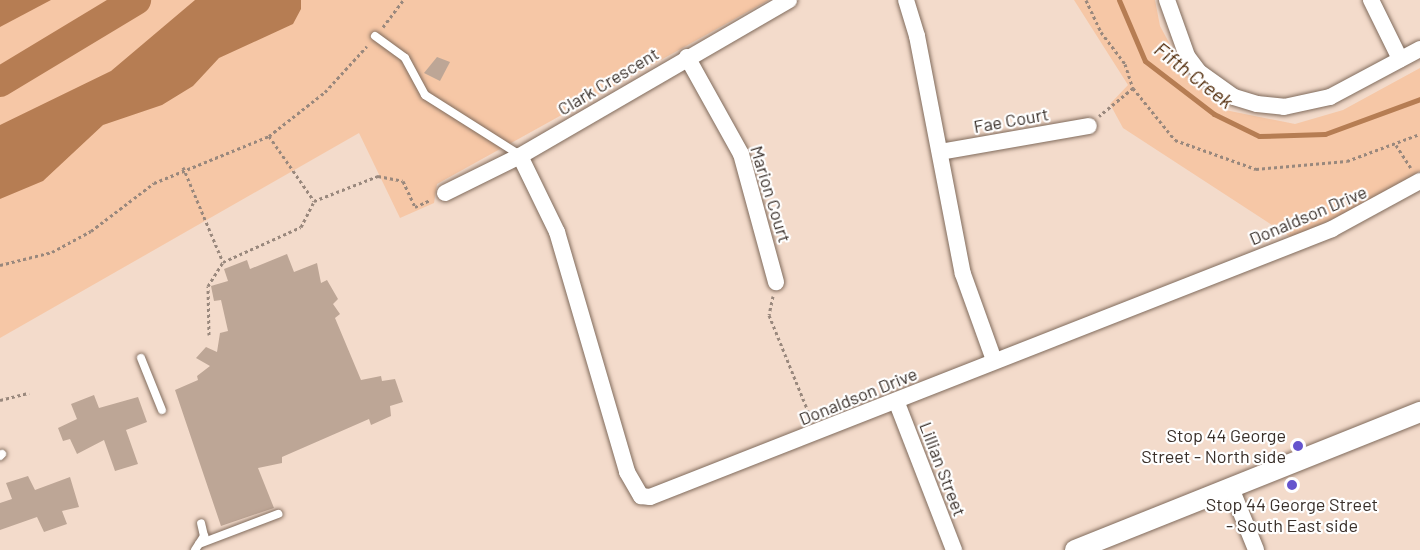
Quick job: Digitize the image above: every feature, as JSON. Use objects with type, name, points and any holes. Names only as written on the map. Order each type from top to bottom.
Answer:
[{"type":"street","name":"Clark Crescent","points":[[445,193],[520,156],[687,57],[789,0]]},
{"type":"street","points":[[906,0],[940,153],[963,274],[994,360]]},
{"type":"street","points":[[1167,0],[1187,56],[1199,72],[1234,97],[1257,104],[1284,107],[1330,97],[1420,48]]},
{"type":"street","points":[[1371,0],[1400,58]]},
{"type":"street","name":"Marion Court","points":[[687,57],[741,154],[776,282]]},
{"type":"street","name":"Fae Court","points":[[940,153],[1087,126]]},
{"type":"street","name":"Donaldson Drive","points":[[520,156],[557,232],[618,446],[641,496],[669,492],[897,403],[994,360],[1332,229],[1420,181]]},
{"type":"street","name":"Lillian Street","points":[[897,403],[954,550]]},
{"type":"street","points":[[1075,550],[1420,412]]},
{"type":"street","points":[[1231,488],[1256,550]]},
{"type":"lane","points":[[375,36],[405,58],[425,95],[520,156]]},
{"type":"lane","points":[[141,358],[162,410]]},
{"type":"lane","points":[[197,547],[278,514]]},
{"type":"lane","points":[[197,547],[204,536],[201,523]]},
{"type":"path","points":[[0,266],[52,252],[183,167],[268,136],[325,92],[375,36],[403,0]]},
{"type":"path","points":[[1086,0],[1101,32],[1125,64],[1133,88],[1175,140],[1256,169],[1347,161],[1420,134]]},
{"type":"path","points":[[1087,126],[1133,88]]},
{"type":"path","points":[[268,136],[314,201]]},
{"type":"path","points":[[1395,145],[1420,181]]},
{"type":"path","points":[[183,167],[224,262]]},
{"type":"path","points":[[209,335],[208,286],[224,262],[301,227],[314,201],[378,176],[404,181],[415,207],[445,193]]},
{"type":"path","points":[[776,282],[769,315],[817,434]]},
{"type":"path","points":[[0,400],[29,393]]},
{"type":"shaded area","points":[[0,0],[769,0],[437,184],[434,203],[400,218],[359,133],[0,338]]},
{"type":"shaded area","points":[[0,0],[51,0],[0,27]]},
{"type":"shaded area","points":[[195,0],[301,0],[301,9],[293,24],[219,58],[193,86],[162,105],[103,125],[43,181],[0,199],[0,125],[111,71]]},
{"type":"shaded area","points":[[1074,0],[1155,0],[1160,26],[1187,76],[1225,110],[1295,124],[1343,110],[1420,68],[1420,171],[1373,200],[1292,238],[1123,128],[1110,104],[1128,85]]},
{"type":"building","points":[[437,57],[450,62],[440,81],[424,73]]},
{"type":"building","points":[[287,254],[294,272],[317,263],[321,283],[327,280],[338,299],[333,304],[340,314],[335,318],[361,380],[381,376],[382,381],[395,379],[403,402],[390,406],[391,416],[371,425],[369,419],[282,457],[282,463],[258,468],[274,508],[221,526],[175,390],[198,380],[197,376],[210,366],[196,358],[206,347],[217,352],[220,333],[228,331],[221,300],[214,301],[211,286],[228,281],[224,269],[247,260],[250,269]]},
{"type":"building","points":[[94,395],[99,408],[138,397],[147,422],[126,430],[138,464],[115,471],[104,440],[77,454],[70,439],[63,441],[58,428],[77,419],[71,404]]},
{"type":"building","points":[[28,476],[35,490],[70,477],[79,507],[62,511],[67,524],[44,532],[37,517],[0,530],[0,503],[12,499],[6,483]]},
{"type":"waterway","points":[[0,82],[136,0]]},
{"type":"waterway","name":"Fifth Creek","points":[[1119,0],[1145,61],[1214,114],[1259,136],[1325,134],[1420,99]]},
{"type":"place","name":"Stop 44 George Street - North side","points":[[1298,446]]},
{"type":"place","name":"Stop 44 George Street - South East side","points":[[1292,485]]}]
